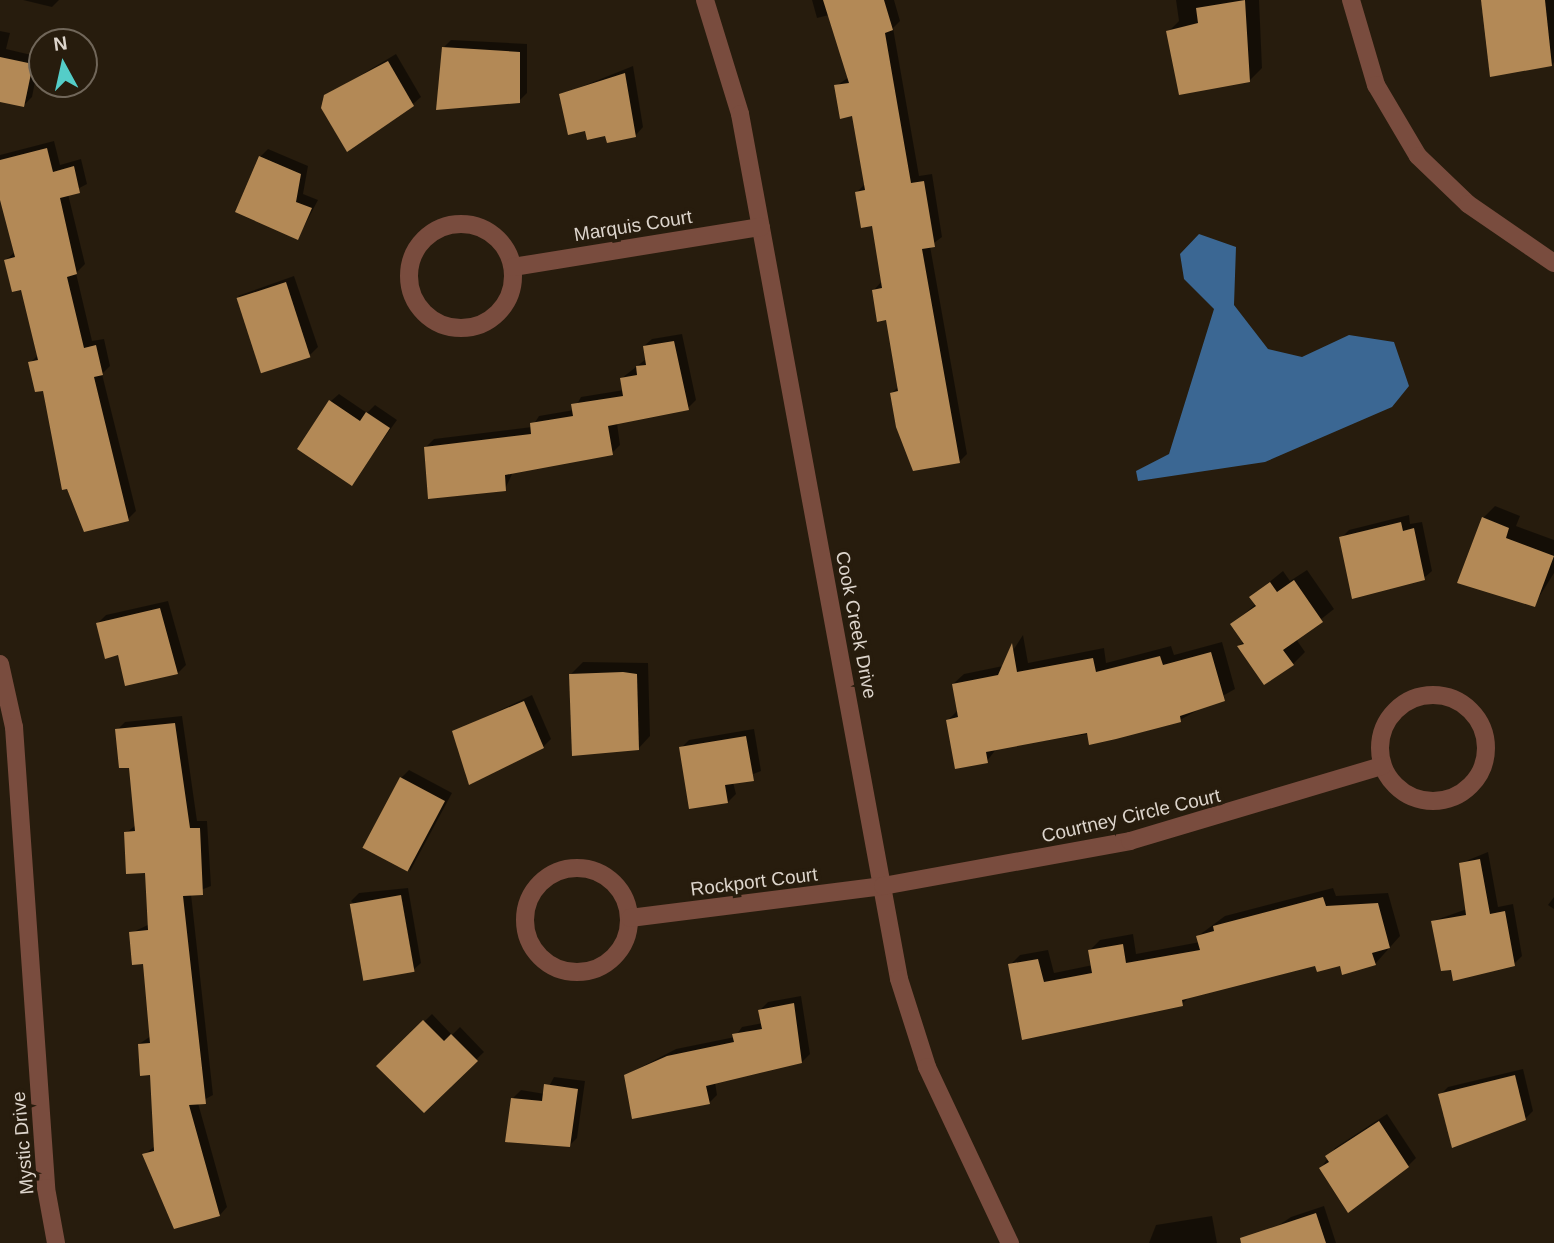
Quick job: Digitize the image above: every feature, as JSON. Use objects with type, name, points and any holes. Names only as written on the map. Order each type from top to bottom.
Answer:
[{"type":"street","name":"Cook Creek Drive","points":[[705,0],[740,114],[898,979],[927,1067],[1010,1243]]},
{"type":"street","points":[[1351,0],[1376,85],[1418,156],[1468,204],[1554,263]]},
{"type":"street","points":[[451,224],[483,229],[497,238],[513,267],[506,301],[480,325],[444,326],[416,304],[410,287],[417,247],[451,224]]},
{"type":"street","name":"Marquis Court","points":[[513,267],[761,227]]},
{"type":"street","name":"Mystic Drive","points":[[0,664],[14,727],[46,1188],[55,1243]]},
{"type":"street","points":[[1449,696],[1476,715],[1484,730],[1484,766],[1460,794],[1424,801],[1406,794],[1382,766],[1385,725],[1415,697],[1449,696]]},
{"type":"street","name":"Courtney Circle Court","points":[[883,886],[1130,841],[1382,766]]},
{"type":"street","points":[[571,867],[589,868],[618,886],[630,918],[628,935],[608,963],[574,972],[550,964],[531,946],[525,913],[540,882],[571,867]]},
{"type":"street","name":"Rockport Court","points":[[630,918],[883,886]]},
{"type":"water","points":[[1199,234],[1236,247],[1234,305],[1268,349],[1302,357],[1349,335],[1394,342],[1409,386],[1392,407],[1265,462],[1138,481],[1136,471],[1169,454],[1214,309],[1184,279],[1180,254]]},
{"type":"building","points":[[823,0],[884,0],[893,30],[885,33],[911,183],[924,181],[935,247],[922,249],[960,463],[913,471],[896,427],[890,393],[898,391],[886,320],[877,322],[872,290],[882,288],[872,226],[861,228],[855,192],[865,190],[852,116],[840,119],[834,85],[849,83]]},
{"type":"building","points":[[1245,0],[1250,82],[1179,95],[1166,31],[1198,23],[1196,8]]},
{"type":"building","points":[[1481,0],[1545,0],[1552,66],[1490,77]]},
{"type":"building","points":[[442,47],[520,52],[520,103],[436,110]]},
{"type":"building","points":[[0,57],[28,63],[28,88],[24,107],[0,102]]},
{"type":"building","points":[[388,61],[414,106],[347,152],[321,108],[324,95]]},
{"type":"building","points":[[625,73],[636,137],[607,143],[605,136],[587,140],[585,131],[568,135],[559,94]]},
{"type":"building","points":[[47,148],[53,172],[74,166],[80,193],[60,198],[77,274],[67,277],[84,348],[96,345],[103,375],[94,377],[129,521],[84,532],[67,489],[62,490],[43,391],[35,392],[28,362],[38,360],[21,290],[12,292],[4,260],[15,257],[0,200],[0,160]]},
{"type":"building","points":[[259,156],[301,174],[296,202],[312,208],[298,240],[235,212]]},
{"type":"building","points":[[286,282],[310,357],[261,373],[237,298]]},
{"type":"building","points":[[674,341],[689,410],[608,426],[613,455],[505,475],[506,491],[428,499],[424,447],[531,434],[530,423],[573,416],[571,404],[623,396],[620,378],[637,375],[636,366],[646,365],[643,346]]},
{"type":"building","points":[[329,400],[360,421],[366,412],[390,428],[352,486],[297,449]]},
{"type":"building","points":[[1482,517],[1509,528],[1506,538],[1554,556],[1535,607],[1457,583]]},
{"type":"building","points":[[1401,522],[1403,531],[1414,528],[1425,580],[1352,599],[1339,537]]},
{"type":"building","points":[[1294,580],[1323,622],[1283,650],[1294,665],[1264,685],[1237,646],[1244,644],[1230,624],[1256,606],[1249,597],[1270,582],[1277,592]]},
{"type":"building","points":[[160,608],[178,674],[125,686],[118,655],[105,659],[96,623]]},
{"type":"building","points":[[1012,643],[1017,672],[1093,658],[1096,672],[1160,656],[1163,665],[1211,652],[1225,701],[1180,716],[1181,722],[1116,739],[1089,745],[1087,733],[986,752],[988,763],[955,769],[946,720],[958,717],[952,684],[998,675]]},
{"type":"building","points":[[569,674],[637,674],[639,750],[572,756]]},
{"type":"building","points":[[524,701],[544,748],[469,785],[452,731]]},
{"type":"building","points":[[175,723],[190,828],[200,828],[203,895],[183,896],[206,1104],[189,1105],[220,1216],[174,1229],[142,1154],[154,1151],[150,1075],[140,1076],[138,1044],[150,1043],[143,964],[132,965],[129,932],[148,930],[145,873],[126,874],[124,832],[135,831],[129,768],[119,768],[115,729]]},
{"type":"building","points":[[746,736],[754,781],[725,785],[728,803],[689,809],[679,747]]},
{"type":"building","points":[[400,777],[445,801],[407,872],[362,848]]},
{"type":"building","points":[[1480,859],[1490,914],[1505,911],[1515,966],[1453,981],[1451,970],[1441,971],[1431,921],[1466,915],[1459,863]]},
{"type":"building","points":[[401,895],[415,972],[363,981],[350,904]]},
{"type":"building","points":[[1323,897],[1326,906],[1378,903],[1390,948],[1372,953],[1376,965],[1342,975],[1340,966],[1317,972],[1315,966],[1182,1000],[1183,1006],[1022,1040],[1008,964],[1038,959],[1044,982],[1092,973],[1088,950],[1123,944],[1126,963],[1200,950],[1196,936],[1214,931],[1213,926]]},
{"type":"building","points":[[794,1003],[802,1063],[706,1086],[710,1104],[632,1119],[624,1075],[667,1056],[734,1042],[732,1034],[762,1029],[758,1010]]},
{"type":"building","points":[[423,1020],[444,1041],[451,1034],[478,1061],[424,1113],[376,1066]]},
{"type":"building","points":[[1515,1075],[1526,1120],[1452,1148],[1438,1094]]},
{"type":"building","points":[[544,1084],[578,1089],[570,1147],[505,1142],[511,1098],[542,1101]]},
{"type":"building","points":[[1379,1121],[1409,1167],[1348,1213],[1319,1168],[1329,1162],[1325,1156]]},
{"type":"building","points":[[1316,1213],[1326,1243],[1241,1243],[1240,1238]]}]
